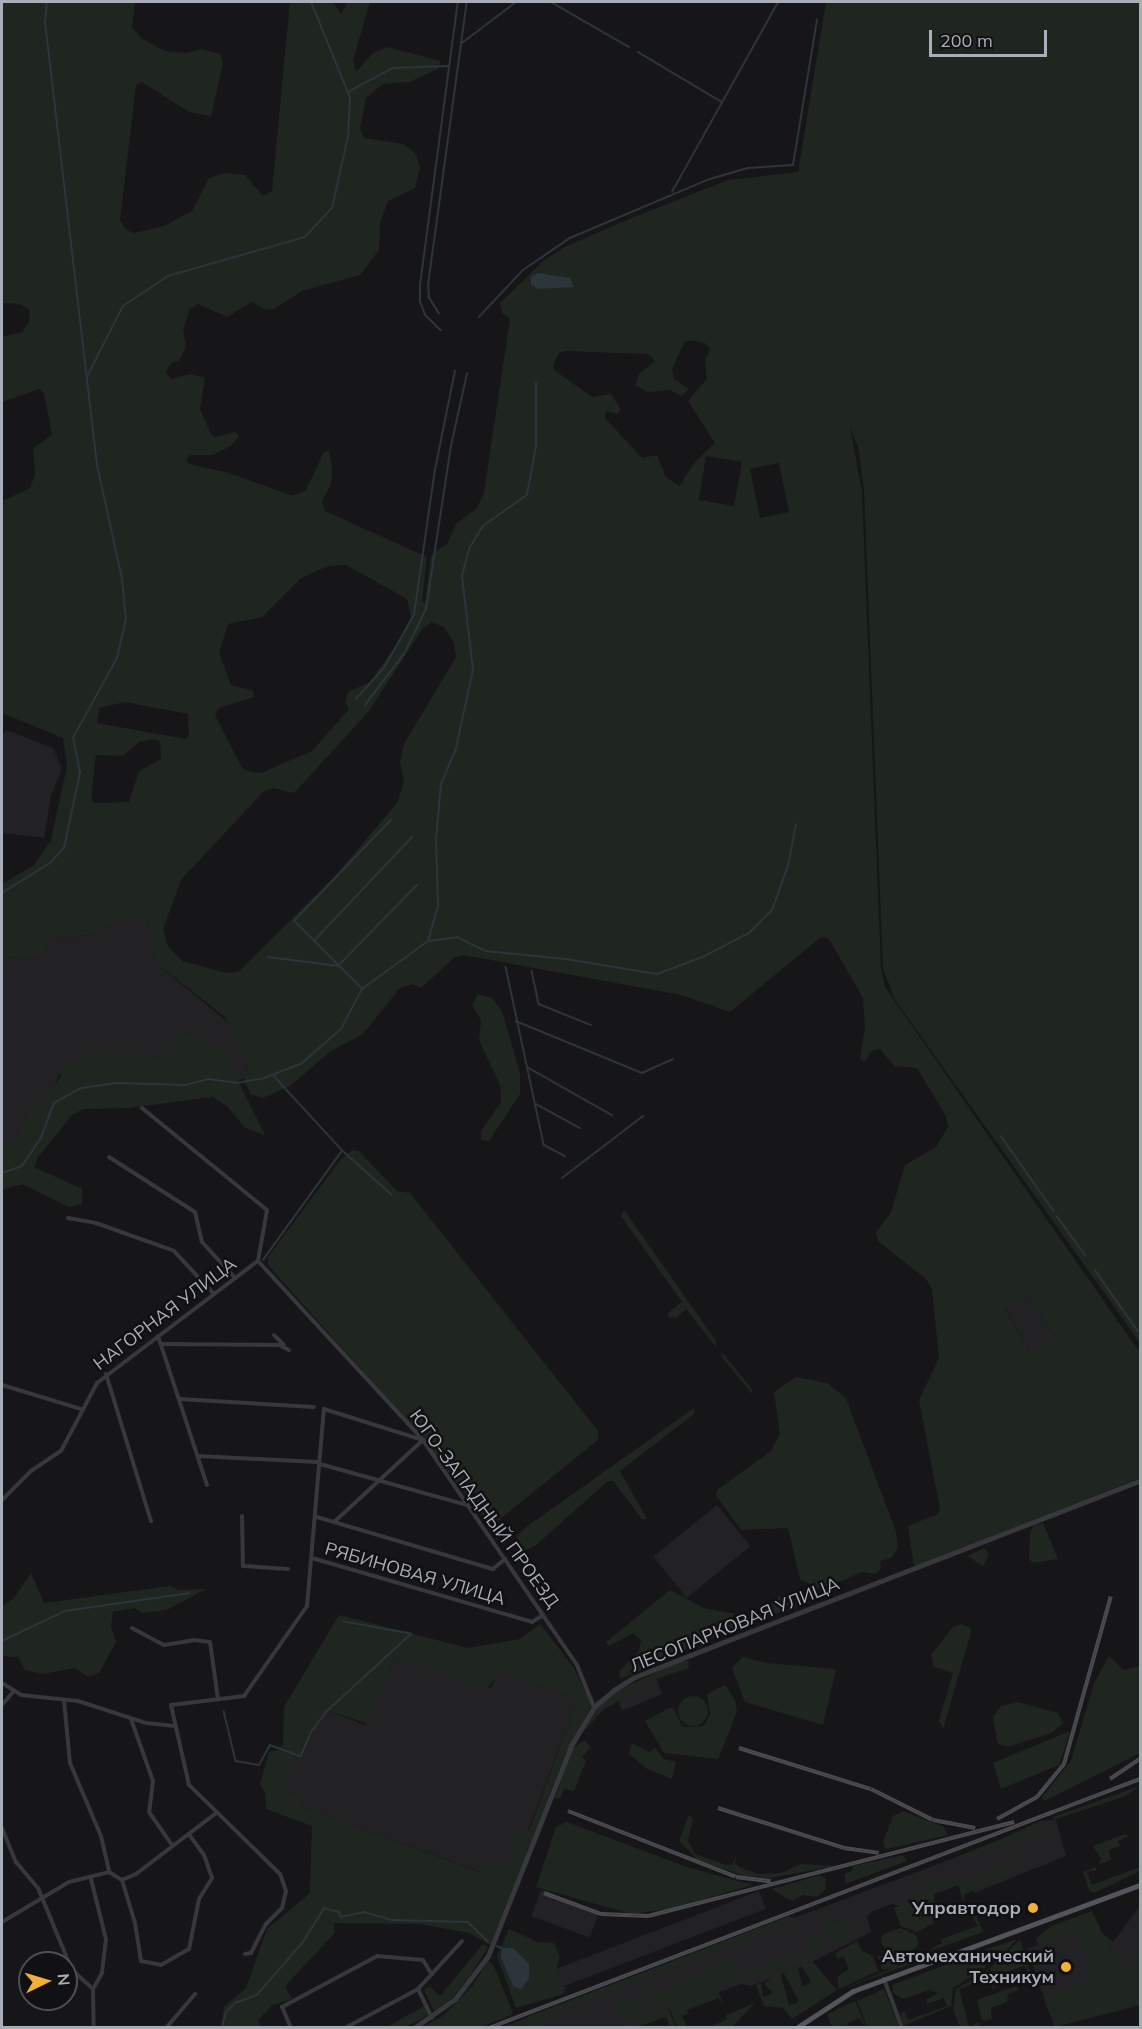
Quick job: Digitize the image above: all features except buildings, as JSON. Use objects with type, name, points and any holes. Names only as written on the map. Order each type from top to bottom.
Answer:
[{"type":"main road","points":[[796,2028],[831,2002],[884,1978],[1140,1885]]},
{"type":"street","points":[[142,1108],[267,1210],[258,1261]]},
{"type":"street","points":[[109,1157],[195,1212],[202,1242],[235,1278]]},
{"type":"street","points":[[68,1218],[96,1223],[174,1251],[213,1293]]},
{"type":"street","name":"НАГОРНАЯ УЛИЦА","points":[[2,1500],[31,1471],[61,1451],[90,1392],[106,1374],[258,1261]]},
{"type":"street","name":"ЮГО-ЗАПАДНЫЙ ПРОЕЗД","points":[[258,1261],[423,1440],[577,1665],[594,1707]]},
{"type":"street","points":[[161,1344],[279,1346],[288,1350],[274,1335]]},
{"type":"street","points":[[158,1336],[207,1485]]},
{"type":"street","points":[[106,1374],[151,1521]]},
{"type":"street","points":[[2,1385],[81,1409]]},
{"type":"street","points":[[178,1399],[314,1407]]},
{"type":"street","points":[[245,1953],[251,1953],[266,1924],[282,1908],[286,1891],[280,1874],[189,1785],[171,1705],[244,1696],[307,1606],[317,1517],[324,1409],[423,1440],[334,1522]]},
{"type":"street","points":[[198,1456],[319,1463],[378,1482],[467,1505]]},
{"type":"street","name":"ЛЕСОПАРКОВАЯ УЛИЦА","points":[[414,2028],[432,2018],[464,1989],[496,1942],[571,1746],[594,1707],[635,1677],[1140,1481]]},
{"type":"street","points":[[242,1516],[243,1566],[288,1569]]},
{"type":"street","points":[[317,1517],[493,1569],[505,1559]]},
{"type":"street","name":"РЯБИНОВАЯ УЛИЦА","points":[[312,1558],[532,1622],[543,1614]]},
{"type":"street","points":[[132,1628],[164,1646],[194,1640],[210,1642],[218,1699]]},
{"type":"street","points":[[2,1683],[12,1693],[93,1705],[131,1719],[176,1726]]},
{"type":"street","points":[[2,1705],[12,1693]]},
{"type":"street","points":[[64,1700],[70,1763],[101,1836],[109,1872],[122,1881],[135,1923],[141,1961],[161,1965],[189,1949],[199,1899],[212,1878],[204,1855],[189,1834]]},
{"type":"street","points":[[131,1719],[153,1781],[149,1812],[172,1845]]},
{"type":"street","points":[[122,1881],[147,1866],[216,1813]]},
{"type":"street","points":[[2,1828],[16,1862],[42,1895],[72,1970],[93,1989]]},
{"type":"street","points":[[2,1922],[42,1895],[69,1882],[91,1879],[109,1872]]},
{"type":"street","points":[[91,1879],[106,1939],[102,1973],[93,1989],[94,2028]]},
{"type":"street","points":[[345,2028],[418,1989],[462,1941]]},
{"type":"street","points":[[291,2028],[282,2007],[383,1954],[423,1960],[432,1976]]},
{"type":"street","points":[[884,1978],[902,2028]]},
{"type":"street","points":[[418,1989],[432,2018]]},
{"type":"street","points":[[165,2028],[195,1994]]},
{"type":"shaded area","points":[[2,2],[135,2],[132,27],[141,38],[165,51],[186,53],[202,49],[220,54],[223,63],[211,116],[189,112],[142,82],[136,85],[120,220],[126,230],[134,233],[164,226],[192,211],[209,178],[225,173],[245,175],[263,196],[272,191],[290,2],[333,2],[341,14],[348,2],[370,2],[353,60],[356,72],[373,53],[387,47],[441,61],[438,69],[409,82],[383,84],[366,98],[360,128],[364,138],[404,144],[416,154],[420,167],[415,188],[388,201],[380,222],[379,250],[360,275],[302,291],[274,309],[266,310],[252,302],[227,317],[198,304],[190,309],[183,330],[186,347],[179,361],[171,363],[166,372],[171,379],[190,374],[205,378],[200,409],[211,434],[215,437],[235,432],[239,436],[231,446],[213,455],[190,455],[186,460],[189,464],[229,473],[293,496],[306,490],[324,452],[329,451],[332,467],[331,484],[322,502],[325,511],[427,557],[422,601],[425,603],[431,555],[447,544],[456,524],[477,508],[484,492],[510,319],[502,313],[500,303],[543,261],[567,246],[728,180],[798,172],[826,2],[1140,2],[1140,1343],[895,1000],[883,968],[864,492],[859,450],[850,427],[862,492],[881,968],[885,987],[1140,1353],[1140,1478],[914,1567],[908,1526],[938,1514],[940,1509],[919,1400],[939,1358],[932,1289],[926,1279],[878,1241],[876,1233],[891,1212],[905,1165],[936,1147],[948,1127],[946,1116],[917,1068],[894,1066],[880,1049],[872,1051],[864,1062],[860,1059],[865,1027],[863,998],[829,939],[821,937],[730,1012],[681,995],[463,955],[454,958],[421,988],[412,984],[400,988],[363,1034],[331,1051],[290,1086],[263,1098],[250,1094],[244,1078],[248,1071],[225,1017],[156,963],[148,919],[116,923],[89,935],[54,938],[39,956],[2,958],[2,884],[34,865],[51,840],[67,766],[63,738],[2,713],[2,501],[30,488],[35,475],[33,448],[52,435],[44,393],[39,389],[2,402],[2,337],[22,332],[29,322],[30,310],[20,304],[2,303]],"holes":[[[690,340],[705,343],[710,349],[705,361],[707,379],[688,401],[715,443],[696,461],[679,486],[666,477],[657,455],[642,458],[605,418],[606,411],[617,414],[621,410],[611,394],[592,397],[554,370],[553,365],[559,353],[565,351],[648,354],[655,361],[639,374],[635,385],[648,392],[670,390],[682,396],[689,389],[674,379],[672,369],[684,343]],[[706,456],[742,462],[734,506],[699,500]],[[779,463],[789,512],[760,518],[750,469]],[[346,565],[407,599],[411,617],[403,635],[370,682],[348,692],[345,703],[349,709],[312,751],[261,773],[251,772],[242,768],[215,715],[219,708],[254,697],[253,691],[231,685],[219,653],[228,624],[262,617],[300,579],[328,566]],[[432,622],[444,627],[454,643],[456,657],[404,744],[400,762],[404,782],[397,803],[334,877],[238,972],[227,973],[182,961],[168,946],[163,929],[181,880],[264,791],[274,788],[291,793],[296,791],[369,711],[423,628]],[[125,702],[188,714],[189,735],[185,739],[97,723],[99,708]],[[155,739],[160,742],[161,759],[139,771],[129,802],[94,803],[91,797],[96,755],[123,756],[139,742]],[[1027,1295],[1056,1338],[1030,1353],[1005,1309]]]},
{"type":"shaded area","points":[[538,273],[570,278],[574,287],[538,289],[531,284],[531,277]]},
{"type":"shaded area","points":[[6,730],[53,748],[62,768],[51,796],[44,838],[2,833],[2,736]]},
{"type":"shaded area","points":[[145,917],[151,925],[156,963],[230,1024],[248,1072],[238,1081],[222,1049],[186,1032],[163,1056],[154,1058],[136,1053],[58,1075],[55,1087],[25,1115],[18,1137],[2,1149],[2,958],[39,956],[54,938],[89,935],[116,923]]},
{"type":"shaded area","points":[[478,994],[492,998],[502,1011],[520,1073],[520,1094],[489,1141],[481,1140],[481,1131],[501,1102],[501,1087],[479,1040],[481,1020],[472,1005]]},
{"type":"shaded area","points":[[186,1032],[222,1049],[265,1135],[245,1128],[228,1107],[213,1097],[129,1108],[84,1109],[73,1114],[38,1157],[34,1167],[82,1189],[82,1204],[69,1207],[22,1184],[2,1190],[2,1149],[18,1137],[25,1115],[55,1087],[67,1063],[88,1052],[136,1053],[154,1058],[163,1056]]},
{"type":"shaded area","points":[[353,1150],[359,1151],[397,1191],[410,1193],[598,1431],[598,1440],[490,1527],[423,1439],[268,1265],[268,1257],[341,1159]]},
{"type":"shaded area","points":[[624,1210],[716,1341],[716,1347],[686,1309],[676,1318],[669,1317],[668,1313],[682,1302],[621,1216]]},
{"type":"shaded area","points":[[1027,1295],[1055,1337],[1054,1333],[1090,1312],[1103,1334],[1109,1330],[1132,1369],[1065,1411],[1030,1354],[1057,1338],[1030,1353],[1005,1308]]},
{"type":"shaded area","points":[[722,1352],[752,1389],[752,1394],[721,1356]]},
{"type":"shaded area","points":[[796,1377],[827,1383],[846,1398],[896,1532],[898,1548],[891,1558],[880,1561],[881,1569],[875,1574],[862,1572],[839,1582],[828,1593],[800,1579],[788,1528],[741,1530],[716,1495],[717,1490],[771,1451],[780,1434],[774,1392]]},
{"type":"shaded area","points":[[694,1408],[694,1414],[620,1471],[647,1519],[642,1519],[613,1481],[608,1481],[535,1546],[525,1551],[515,1547],[517,1536],[525,1528]]},
{"type":"shaded area","points":[[717,1505],[750,1546],[687,1598],[653,1557]]},
{"type":"shaded area","points":[[1043,1523],[1058,1559],[1033,1563],[1029,1559],[1030,1534],[1033,1526]]},
{"type":"shaded area","points":[[984,1548],[989,1554],[983,1566],[967,1556]]},
{"type":"shaded area","points":[[31,1573],[44,1603],[170,1586],[178,1590],[206,1589],[167,1610],[142,1613],[135,1608],[113,1612],[111,1627],[116,1642],[99,1673],[88,1677],[75,1668],[43,1674],[25,1670],[18,1657],[2,1656],[2,1606],[13,1599]]},
{"type":"shaded area","points":[[670,1590],[704,1608],[741,1615],[745,1623],[620,1679],[619,1672],[639,1651],[641,1640],[633,1633],[609,1646],[606,1642]]},
{"type":"shaded area","points":[[787,1593],[796,1604],[794,1610],[760,1617],[761,1606]]},
{"type":"shaded area","points":[[339,1615],[468,1648],[520,1639],[540,1624],[574,1668],[592,1705],[566,1753],[490,1945],[469,1933],[420,1924],[334,1923],[335,1933],[285,1986],[292,1999],[273,2005],[258,2020],[262,2027],[221,2028],[224,2007],[246,1988],[267,1929],[310,1893],[312,1826],[266,1809],[265,1793],[260,1784],[269,1752],[278,1750],[283,1744],[284,1707]],"holes":[[[394,1656],[486,1689],[502,1671],[577,1700],[529,1831],[518,1829],[503,1868],[485,1862],[480,1872],[304,1808],[299,1796],[283,1791],[295,1755],[302,1756],[312,1731],[327,1710],[368,1724]]]},
{"type":"shaded area","points":[[961,1624],[971,1628],[971,1632],[943,1729],[939,1720],[953,1673],[934,1667],[931,1655],[953,1627]]},
{"type":"shaded area","points":[[394,1656],[491,1688],[498,1672],[502,1671],[577,1700],[509,1882],[304,1808],[299,1796],[282,1791],[295,1755],[302,1756],[312,1731],[327,1710],[365,1725]]},
{"type":"shaded area","points":[[1109,1656],[1123,1670],[1140,1666],[1140,1753],[1044,1801],[1042,1797],[1071,1761],[1094,1683]]},
{"type":"shaded area","points":[[743,1657],[767,1663],[836,1669],[823,1725],[745,1702],[732,1668]]},
{"type":"shaded area","points":[[682,1660],[688,1661],[689,1668],[641,1684],[637,1691],[604,1709],[583,1732],[596,1708],[619,1690]]},
{"type":"shaded area","points":[[655,1676],[662,1694],[622,1711],[618,1699]]},
{"type":"shaded area","points":[[725,1685],[735,1700],[737,1712],[718,1759],[664,1753],[645,1721],[673,1708],[683,1727],[704,1726],[710,1714],[707,1694]]},
{"type":"shaded area","points":[[693,1696],[704,1700],[708,1711],[704,1722],[693,1726],[682,1722],[678,1711],[682,1700]]},
{"type":"shaded area","points":[[1018,1702],[1058,1713],[1063,1723],[1052,1733],[1007,1747],[997,1743],[993,1717],[1001,1706]]},
{"type":"shaded area","points":[[1070,1731],[1059,1765],[1001,1789],[993,1763]]},
{"type":"shaded area","points":[[584,1740],[591,1747],[582,1757],[586,1761],[574,1791],[564,1789],[560,1798],[555,1798],[572,1749]]},
{"type":"shaded area","points":[[632,1743],[649,1752],[655,1748],[664,1759],[676,1762],[672,1779],[647,1769],[629,1754]]},
{"type":"shaded area","points":[[1140,1786],[1126,1796],[1053,1820],[1053,1817]]},
{"type":"shaded area","points":[[903,1811],[944,1827],[948,1835],[886,1849],[883,1842],[893,1816]]},
{"type":"shaded area","points":[[689,1815],[693,1819],[688,1841],[695,1854],[726,1865],[732,1865],[738,1852],[735,1863],[739,1867],[758,1874],[781,1873],[801,1864],[835,1866],[765,1879],[750,1878],[698,1860],[679,1841]]},
{"type":"shaded area","points":[[1049,1820],[1052,1823],[1040,1828],[1043,1838],[1039,1840],[1034,1837],[939,1864]]},
{"type":"shaded area","points":[[1056,1820],[1066,1856],[974,1893],[963,1880],[901,1906],[892,1904],[871,1912],[867,1917],[871,1932],[808,1964],[751,1986],[741,1984],[625,2027],[500,2028],[984,1847],[1040,1821]]},
{"type":"shaded area","points":[[567,1822],[687,1867],[752,1885],[671,1909],[631,1914],[536,1887],[556,1827]]},
{"type":"shaded area","points":[[1125,1834],[1129,1836],[1118,1841],[1120,1846],[1109,1850],[1111,1860],[1099,1864],[1101,1859],[1093,1846]]},
{"type":"shaded area","points":[[903,1855],[907,1861],[845,1884],[845,1874],[852,1871],[853,1866]]},
{"type":"shaded area","points":[[1010,1864],[1012,1873],[974,1888],[972,1877]]},
{"type":"shaded area","points":[[1096,1867],[1097,1870],[1087,1872],[1092,1885],[1140,1867],[1140,1871],[1094,1893],[1089,1890],[1083,1872]]},
{"type":"shaded area","points":[[820,1875],[825,1878],[826,1889],[817,1897],[803,1895],[791,1901],[772,1889]]},
{"type":"shaded area","points":[[948,1875],[953,1883],[969,1878],[973,1890],[964,1895],[964,1903],[958,1885],[934,1894],[934,1923],[917,1932],[901,1926],[894,1908],[912,1901],[913,1892],[922,1888],[921,1884]]},
{"type":"shaded area","points":[[541,1890],[599,1911],[590,1938],[531,1916]]},
{"type":"shaded area","points":[[759,1891],[766,1909],[559,1988],[553,1970]]},
{"type":"shaded area","points":[[1140,1906],[1140,2001],[1107,1950]]},
{"type":"shaded area","points":[[827,1909],[833,1924],[847,1920],[853,1935],[836,1946],[829,1936],[823,1911]]},
{"type":"shaded area","points":[[1092,1911],[1102,1933],[1113,1942],[1107,1950],[1133,1971],[1139,1963],[1135,1959],[1140,1961],[1140,2005],[1055,2027],[1043,1997],[1094,1978],[1078,1933],[1039,1947],[1036,1939],[1051,1926]]},
{"type":"shaded area","points":[[972,1915],[976,1915],[983,1932],[925,1953],[942,1943],[941,1939],[978,1926]]},
{"type":"shaded area","points":[[789,1916],[798,1919],[553,2014],[542,2025],[532,2027],[527,2017]]},
{"type":"shaded area","name":"Автомеханический Техникум","points":[[1095,1925],[1095,1979],[1044,1997],[1027,1949]]},
{"type":"shaded area","points":[[900,1928],[916,1935],[919,1944],[896,1966],[922,1957],[921,1960],[840,1990],[893,1968],[882,1970],[877,1956],[888,1953],[881,1942],[882,1935]]},
{"type":"shaded area","points":[[509,1929],[538,1942],[554,1943],[560,1957],[555,1972],[560,1986],[566,1987],[563,1994],[516,2008],[497,1956]]},
{"type":"shaded area","points":[[810,1936],[824,1938],[826,1949],[813,1953],[803,1941]]},
{"type":"shaded area","points":[[1017,1939],[1011,1946],[989,1965],[985,1950]]},
{"type":"shaded area","points":[[1020,1940],[1035,1986],[1024,1966],[995,1976],[998,1984],[1003,1984],[997,1987],[990,1968]]},
{"type":"shaded area","points":[[857,1941],[862,1951],[873,1956],[878,1971],[839,1989],[837,1977],[849,1969],[844,1957],[837,1959],[836,1953]]},
{"type":"shaded area","points":[[483,1944],[488,1947],[472,1973],[453,1997],[434,2011],[424,1990],[429,1986],[440,1996]]},
{"type":"shaded area","points":[[502,1948],[513,1948],[529,1964],[529,1978],[521,1989],[513,1986],[501,1957]]},
{"type":"shaded area","points":[[980,1952],[986,1967],[953,1988],[951,2006],[903,2026],[900,2013],[921,2005],[905,2012],[908,2020],[947,2006],[944,1998],[927,2004],[926,2000],[938,1993],[929,1990],[904,1999],[893,1993],[892,1985]]},
{"type":"shaded area","points":[[801,1953],[808,1959],[781,1969],[776,1962],[776,1971],[750,1979],[748,1972]]},
{"type":"shaded area","points":[[736,1960],[742,1976],[624,2021],[615,2006],[633,1999],[639,2013],[650,2009],[645,1995]]},
{"type":"shaded area","points":[[488,1961],[494,1966],[513,2014],[482,2027],[422,2027],[443,2016],[473,1985]]},
{"type":"shaded area","points":[[812,1961],[837,1990],[792,2019],[783,2008],[764,2006],[756,1985],[761,1983],[763,1997],[772,1993],[764,1982],[771,1980],[763,1979],[780,1972],[789,2005],[795,2004],[799,2001],[783,1972],[798,1966],[802,1986],[806,1985],[811,1982],[801,1965]]},
{"type":"shaded area","points":[[989,1970],[995,1988],[992,1989],[990,1978],[959,1989],[969,2027],[960,2027],[953,2009],[956,1989]]},
{"type":"shaded area","points":[[1016,1986],[1019,1990],[1008,1994],[1007,2002],[991,2008],[992,2019],[982,2021],[977,2000]]},
{"type":"shaded area","points":[[718,1989],[723,2005],[719,1998],[687,2010],[688,2014],[682,2016],[687,2027],[677,2027],[669,2007]]},
{"type":"shaded area","points":[[884,1989],[899,2027],[867,2027],[857,2001]]},
{"type":"shaded area","points":[[855,2001],[866,2027],[859,2018],[847,2023],[848,2027],[832,2027],[827,2014]]},
{"type":"shaded area","points":[[755,2003],[732,2027],[712,2026],[727,2019],[726,2015]]},
{"type":"shaded area","points":[[424,2006],[429,2014],[422,2019],[405,2027],[385,2028]]},
{"type":"shaded area","points":[[668,2008],[676,2027],[669,2026],[666,2017],[637,2027],[623,2027]]},
{"type":"waterway","points":[[2,893],[50,863],[64,848],[80,773],[73,738],[117,658],[126,620],[122,579],[97,465],[45,23],[47,2]]},
{"type":"waterway","points":[[88,375],[123,306],[168,276],[305,237],[332,208],[348,137],[350,98],[311,2]]},
{"type":"waterway","points":[[441,331],[425,315],[420,302],[420,285],[458,2]]},
{"type":"waterway","points":[[439,314],[429,298],[428,285],[467,2]]},
{"type":"waterway","points":[[462,43],[516,2]]},
{"type":"waterway","points":[[551,2],[629,47]]},
{"type":"waterway","points":[[672,192],[778,2]]},
{"type":"waterway","points":[[479,317],[523,270],[570,238],[710,179],[748,168],[793,165],[817,20]]},
{"type":"waterway","points":[[638,52],[722,102]]},
{"type":"waterway","points":[[348,92],[393,68],[448,66]]},
{"type":"waterway","points":[[356,699],[384,668],[414,615],[435,470],[455,371]]},
{"type":"waterway","points":[[365,705],[404,654],[426,609],[451,446],[467,374]]},
{"type":"waterway","points":[[2,1173],[22,1166],[41,1138],[54,1103],[81,1088],[115,1083],[186,1085],[209,1079],[237,1083],[264,1078],[301,1064],[341,1029],[362,989],[428,941],[438,905],[436,839],[441,784],[456,748],[473,670],[462,576],[469,549],[483,526],[527,495],[536,446],[536,383]]},
{"type":"waterway","points":[[362,989],[294,921],[391,820]]},
{"type":"waterway","points":[[430,941],[457,937],[486,951],[566,959],[657,974],[703,957],[749,933],[772,910],[788,866],[796,825]]},
{"type":"waterway","points":[[314,941],[412,837]]},
{"type":"waterway","points":[[268,957],[338,966],[417,885]]},
{"type":"waterway","points":[[506,967],[544,1145],[565,1156]]},
{"type":"waterway","points":[[532,971],[539,1004],[591,1025]]},
{"type":"waterway","points":[[516,1021],[642,1073],[673,1059]]},
{"type":"waterway","points":[[527,1067],[612,1115]]},
{"type":"waterway","points":[[274,1076],[342,1150],[392,1195]]},
{"type":"waterway","points":[[536,1104],[580,1128]]},
{"type":"waterway","points":[[562,1178],[643,1116]]},
{"type":"waterway","points":[[1001,1136],[1054,1211]]},
{"type":"waterway","points":[[263,1260],[342,1151]]},
{"type":"waterway","points":[[1057,1216],[1086,1256]]},
{"type":"waterway","points":[[1095,1270],[1138,1331]]},
{"type":"waterway","points":[[2,1641],[65,1611],[190,1593]]},
{"type":"waterway","points":[[224,1711],[236,1761],[259,1765],[270,1745],[301,1756],[311,1732],[327,1711],[411,1634],[344,1622]]},
{"type":"waterway","points":[[222,2028],[226,2012],[235,2003],[257,1995],[303,1942],[324,1908],[339,1912],[341,1917],[364,1912],[392,1920],[468,1922],[488,1941]]},
{"type":"waterway","points":[[497,1946],[502,1948]]},
{"type":"railway","points":[[997,1819],[1037,1797],[1064,1764],[1111,1596]]},
{"type":"railway","points":[[739,1748],[871,1789],[933,1820],[975,1828]]},
{"type":"railway","points":[[1110,1779],[1140,1759]]},
{"type":"railway","points":[[1045,1815],[1140,1779]]},
{"type":"railway","points":[[718,1808],[844,1848],[879,1853]]},
{"type":"railway","points":[[568,1811],[736,1877],[771,1881]]},
{"type":"railway","points":[[489,2028],[1053,1812]]},
{"type":"railway","points":[[544,1893],[601,1914],[648,1916],[1014,1822]]},
{"type":"place","name":"Управтодор","points":[[1033,1908]]},
{"type":"place","name":"Автомеханический Техникум","points":[[1066,1967]]}]
